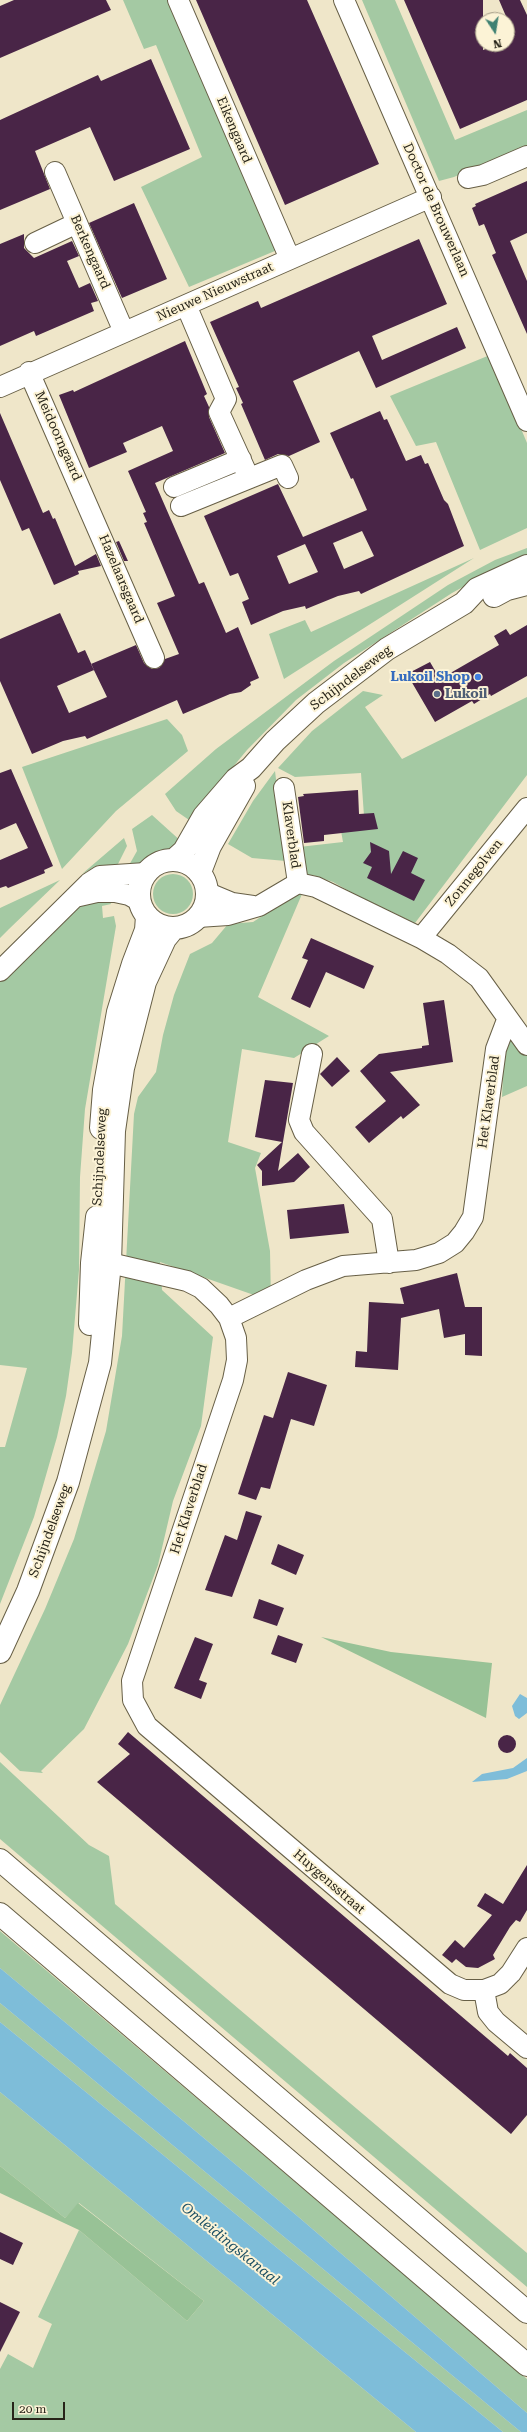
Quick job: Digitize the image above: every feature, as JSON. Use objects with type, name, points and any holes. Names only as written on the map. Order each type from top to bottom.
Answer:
[{"type":"main road","name":"Schijndelseweg","points":[[174,860],[187,846],[204,816],[236,779],[251,768],[275,741],[316,703],[359,669],[441,615],[464,603],[477,589],[527,566]]},
{"type":"main road","name":"Schijndelseweg","points":[[464,603],[484,601],[507,589],[527,584]]},
{"type":"main road","name":"Schijndelseweg","points":[[200,872],[210,846],[235,799],[248,782],[251,768]]},
{"type":"main road","points":[[174,860],[189,863],[200,872],[208,893],[207,902],[198,917],[187,925],[174,928],[159,925],[143,908],[140,886],[146,873],[159,863],[174,860]]},
{"type":"main road","name":"Schijndelseweg","points":[[88,1405],[92,1263],[96,1238],[104,1090],[118,1012],[132,964],[146,930],[143,908]]},
{"type":"main road","name":"Schijndelseweg","points":[[0,1652],[28,1591],[68,1482],[100,1363],[110,1263],[114,1131],[123,1068],[145,982],[166,939],[174,928]]},
{"type":"main road","points":[[96,1238],[102,1259],[110,1263]]},
{"type":"main road","points":[[0,1860],[527,2312]]},
{"type":"main road","points":[[0,1914],[527,2365]]},
{"type":"street","name":"Eikengaard","points":[[178,0],[290,259]]},
{"type":"street","name":"Doctor de Brouwerlaan","points":[[344,0],[431,197],[527,421]]},
{"type":"street","points":[[468,178],[483,175],[527,156]]},
{"type":"street","name":"Berkengaard","points":[[55,172],[124,332]]},
{"type":"street","name":"Nieuwe Nieuwstraat","points":[[0,387],[29,372],[124,332],[431,197]]},
{"type":"street","points":[[35,243],[77,223]]},
{"type":"street","points":[[186,305],[226,399],[219,412],[250,478]]},
{"type":"street","name":"Meidoorngaard","points":[[29,372],[87,500]]},
{"type":"street","points":[[174,487],[241,459]]},
{"type":"street","points":[[181,506],[282,465],[288,478]]},
{"type":"street","name":"Hazelaarsgaard","points":[[87,500],[154,658]]},
{"type":"street","name":"Klaverblad","points":[[284,788],[298,883]]},
{"type":"street","name":"Zonnegolven","points":[[421,938],[527,808]]},
{"type":"street","points":[[0,971],[73,898],[100,876],[146,873]]},
{"type":"street","points":[[198,917],[228,915],[259,906],[298,883],[316,887],[421,938],[448,954],[479,978],[507,1020],[527,1045]]},
{"type":"street","points":[[73,898],[97,892],[115,892],[129,895],[143,908]]},
{"type":"street","points":[[208,893],[232,903],[259,906]]},
{"type":"street","name":"Het Klaverblad","points":[[229,1318],[306,1280],[343,1266],[416,1260],[439,1253],[455,1242],[464,1232],[473,1217],[496,1049],[507,1020]]},
{"type":"street","points":[[312,1054],[299,1120],[304,1132],[382,1219],[389,1263]]},
{"type":"street","name":"Het Klaverblad","points":[[110,1263],[187,1281],[200,1288],[219,1305],[229,1318],[236,1338],[237,1360],[233,1380],[132,1681],[134,1700]]},
{"type":"street","name":"Huygensstraat","points":[[134,1700],[147,1726],[444,1979],[464,1990],[484,1990]]},
{"type":"street","points":[[527,1948],[511,1973],[500,1984],[484,1990],[488,2012],[496,2022],[527,2048]]},
{"type":"green space","points":[[123,0],[172,0],[282,248],[189,287],[141,187],[202,157],[156,45],[144,49]]},
{"type":"green space","points":[[362,0],[395,0],[455,140],[527,110],[527,145],[454,177],[439,181]]},
{"type":"green space","points":[[490,355],[527,443],[527,528],[480,550],[436,442],[416,446],[390,396]]},
{"type":"green space","points":[[527,548],[527,557],[497,568],[452,593],[344,663],[296,700],[247,750],[213,791],[192,822],[176,811],[165,794],[216,749],[334,661],[448,585],[495,560]]},
{"type":"green space","points":[[474,558],[284,679],[269,634],[305,620],[311,632]]},
{"type":"green space","points":[[363,691],[383,695],[365,707],[402,759],[527,697],[527,775],[415,923],[356,895],[333,882],[313,875],[302,875],[299,847],[343,842],[341,831],[364,816],[361,773],[295,777],[278,768],[312,731]]},
{"type":"green space","points":[[167,719],[182,735],[188,751],[116,811],[62,869],[22,767]]},
{"type":"green space","points":[[275,771],[286,861],[252,858],[228,844],[253,801]]},
{"type":"green space","points":[[152,815],[183,843],[139,866],[128,867],[137,851],[132,829]]},
{"type":"green space","points":[[124,838],[127,846],[117,866],[98,865],[82,874]]},
{"type":"green space","points":[[177,874],[184,877],[190,883],[193,894],[192,902],[184,911],[177,914],[169,914],[162,911],[154,902],[153,890],[156,883],[165,875]]},
{"type":"green space","points":[[60,880],[9,929],[0,938],[0,908]]},
{"type":"green space","points":[[296,894],[302,894],[258,997],[329,1036],[294,1058],[242,1049],[228,1142],[261,1153],[255,1168],[270,1251],[271,1301],[160,1262],[162,1290],[213,1337],[201,1426],[173,1501],[158,1565],[128,1644],[84,1729],[41,1771],[43,1773],[20,1771],[0,1752],[0,1705],[45,1609],[74,1539],[106,1431],[122,1336],[134,1114],[138,1097],[156,1072],[163,1035],[174,995],[190,954],[212,943],[228,924],[253,922]]},
{"type":"green space","points":[[109,898],[111,904],[102,906],[103,918],[114,916],[116,926],[85,1109],[80,1177],[79,1270],[72,1353],[66,1396],[57,1437],[34,1517],[0,1604],[0,1447],[5,1447],[27,1368],[0,1365],[0,982],[71,910],[95,900]]},
{"type":"green space","points":[[505,1031],[527,1055],[527,1086],[502,1097]]},
{"type":"green space","points":[[321,1637],[391,1652],[492,1663],[486,1718]]},
{"type":"green space","points":[[0,1762],[89,1845],[109,1856],[115,1904],[527,2253],[527,2287],[0,1839]]},
{"type":"green space","points":[[0,1931],[527,2379],[527,2413],[295,2214],[0,1968]]},
{"type":"green space","points":[[0,2003],[521,2432],[503,2432],[0,2022]]},
{"type":"green space","points":[[0,2092],[416,2432],[0,2432],[0,2369],[8,2354],[33,2368],[52,2324],[38,2317],[79,2230],[187,2321],[204,2301],[79,2203],[65,2218],[0,2166]]},
{"type":"green space","points":[[0,2166],[65,2218],[78,2203],[204,2301],[187,2321],[79,2230],[0,2193]]},
{"type":"water","points":[[520,1694],[527,1698],[527,1713],[519,1719],[515,1716],[512,1706]]},
{"type":"water","points":[[527,1758],[527,1771],[507,1779],[472,1782],[482,1774],[513,1768]]},
{"type":"water","points":[[0,1968],[295,2214],[527,2413],[527,2432],[521,2432],[0,2003]]},
{"type":"water","name":"Omleidingskanaal","points":[[0,2022],[503,2432],[416,2432],[0,2092]]},
{"type":"building","points":[[14,0],[106,0],[111,10],[0,58],[0,6]]},
{"type":"building","points":[[196,0],[307,0],[379,164],[285,205]]},
{"type":"building","points":[[404,0],[483,0],[483,12],[475,12],[475,52],[515,52],[515,12],[504,12],[499,0],[520,0],[527,15],[527,100],[460,129]]},
{"type":"building","points":[[151,59],[190,149],[114,181],[90,127],[35,151],[50,189],[0,210],[0,120],[98,75],[101,81]]},
{"type":"building","points":[[527,181],[527,233],[510,241],[527,281],[527,334],[492,255],[496,253],[484,224],[479,226],[472,208],[476,206],[475,204]]},
{"type":"building","points":[[134,203],[167,279],[122,298],[89,223]]},
{"type":"building","points":[[24,234],[24,248],[34,258],[72,241],[79,256],[67,261],[79,288],[90,283],[98,301],[91,303],[94,311],[36,336],[34,331],[0,346],[0,244]]},
{"type":"building","points":[[419,239],[447,304],[372,336],[382,360],[457,327],[466,348],[376,388],[359,351],[293,381],[320,442],[289,456],[278,454],[265,460],[241,404],[243,403],[236,388],[239,387],[210,322],[258,301],[261,308]]},
{"type":"building","points":[[185,341],[207,394],[204,396],[209,407],[209,417],[225,453],[155,483],[199,584],[204,582],[226,633],[238,627],[259,678],[250,682],[251,685],[241,692],[230,694],[183,714],[177,700],[87,739],[85,736],[63,741],[32,754],[0,681],[0,639],[60,613],[78,653],[85,650],[91,664],[136,645],[144,663],[152,669],[159,668],[165,659],[179,654],[157,603],[175,596],[144,523],[147,522],[143,513],[146,512],[128,471],[173,451],[162,426],[123,443],[127,452],[89,468],[59,395],[73,390],[74,392]],"holes":[[[94,670],[107,697],[69,713],[57,686]]]},
{"type":"building","points":[[380,411],[384,420],[387,419],[406,461],[421,455],[425,464],[428,463],[444,500],[448,504],[464,546],[361,594],[359,591],[338,596],[306,609],[305,606],[283,611],[251,625],[242,602],[249,599],[238,573],[230,576],[204,516],[278,484],[303,537],[367,510],[353,478],[351,479],[330,433]],"holes":[[[362,531],[374,556],[344,569],[333,543]],[[305,544],[318,572],[289,584],[277,556]]]},
{"type":"building","points":[[0,413],[43,513],[49,510],[53,519],[55,518],[75,566],[96,554],[101,566],[78,571],[79,574],[54,585],[29,528],[22,531],[0,480]]},
{"type":"building","points":[[119,541],[128,561],[124,561],[116,542]]},
{"type":"building","points":[[527,625],[527,676],[491,696],[490,694],[474,704],[472,701],[435,722],[407,674],[430,662],[440,679],[499,645],[494,636],[506,629],[510,635]]},
{"type":"building","points":[[11,769],[53,866],[44,870],[45,873],[8,888],[6,886],[0,888],[0,860],[28,848],[16,823],[0,830],[0,773]]},
{"type":"building","points":[[358,790],[359,814],[374,813],[378,829],[324,835],[324,841],[304,843],[298,797],[304,796],[303,794]]},
{"type":"building","points":[[370,842],[389,851],[391,874],[403,851],[418,858],[411,873],[425,880],[414,901],[367,878],[372,867],[363,863],[371,852]]},
{"type":"building","points":[[311,938],[374,966],[364,989],[326,972],[310,1008],[291,999],[308,960],[302,958]]},
{"type":"building","points":[[444,1000],[453,1062],[390,1072],[420,1105],[403,1119],[401,1116],[369,1143],[355,1127],[386,1101],[360,1071],[379,1054],[422,1048],[422,1046],[429,1045],[423,1003]]},
{"type":"building","points":[[337,1057],[350,1071],[332,1087],[320,1074]]},
{"type":"building","points":[[265,1080],[293,1083],[278,1171],[298,1153],[310,1167],[294,1182],[262,1186],[262,1171],[257,1165],[282,1142],[255,1137]]},
{"type":"building","points":[[344,1204],[349,1233],[290,1239],[287,1210]]},
{"type":"building","points":[[457,1273],[465,1307],[482,1307],[482,1356],[465,1355],[465,1334],[444,1338],[439,1309],[401,1318],[398,1370],[355,1367],[356,1351],[367,1352],[369,1302],[404,1304],[400,1288]]},
{"type":"building","points":[[288,1372],[327,1385],[314,1426],[291,1419],[270,1489],[261,1487],[256,1500],[238,1494],[264,1415],[273,1418]]},
{"type":"building","points":[[246,1511],[262,1516],[232,1597],[205,1590],[225,1535],[237,1540]]},
{"type":"building","points":[[278,1544],[304,1555],[296,1575],[271,1564]]},
{"type":"building","points":[[259,1599],[284,1608],[277,1626],[253,1618]]},
{"type":"building","points":[[278,1635],[303,1644],[296,1663],[271,1654]]},
{"type":"building","points":[[195,1637],[213,1644],[199,1680],[207,1683],[201,1699],[174,1688]]},
{"type":"building","points":[[128,1732],[508,2056],[510,2053],[527,2068],[527,2115],[511,2134],[97,1782],[130,1754],[118,1744]]},
{"type":"building","points":[[507,1735],[513,1738],[516,1744],[513,1750],[507,1753],[501,1750],[498,1744],[501,1738]]},
{"type":"building","points":[[527,1865],[527,1910],[520,1922],[516,1920],[510,1927],[493,1955],[495,1959],[478,1968],[466,1967],[456,1959],[452,1963],[442,1955],[455,1940],[464,1948],[492,1915],[477,1906],[485,1893],[503,1904]]},
{"type":"building","points":[[0,2232],[23,2243],[13,2265],[0,2259]]},
{"type":"building","points":[[0,2302],[20,2312],[0,2352]]},
{"type":"place","name":"Lukoil Shop","points":[[478,677]]},
{"type":"place","name":"Lukoil","points":[[437,694]]}]
